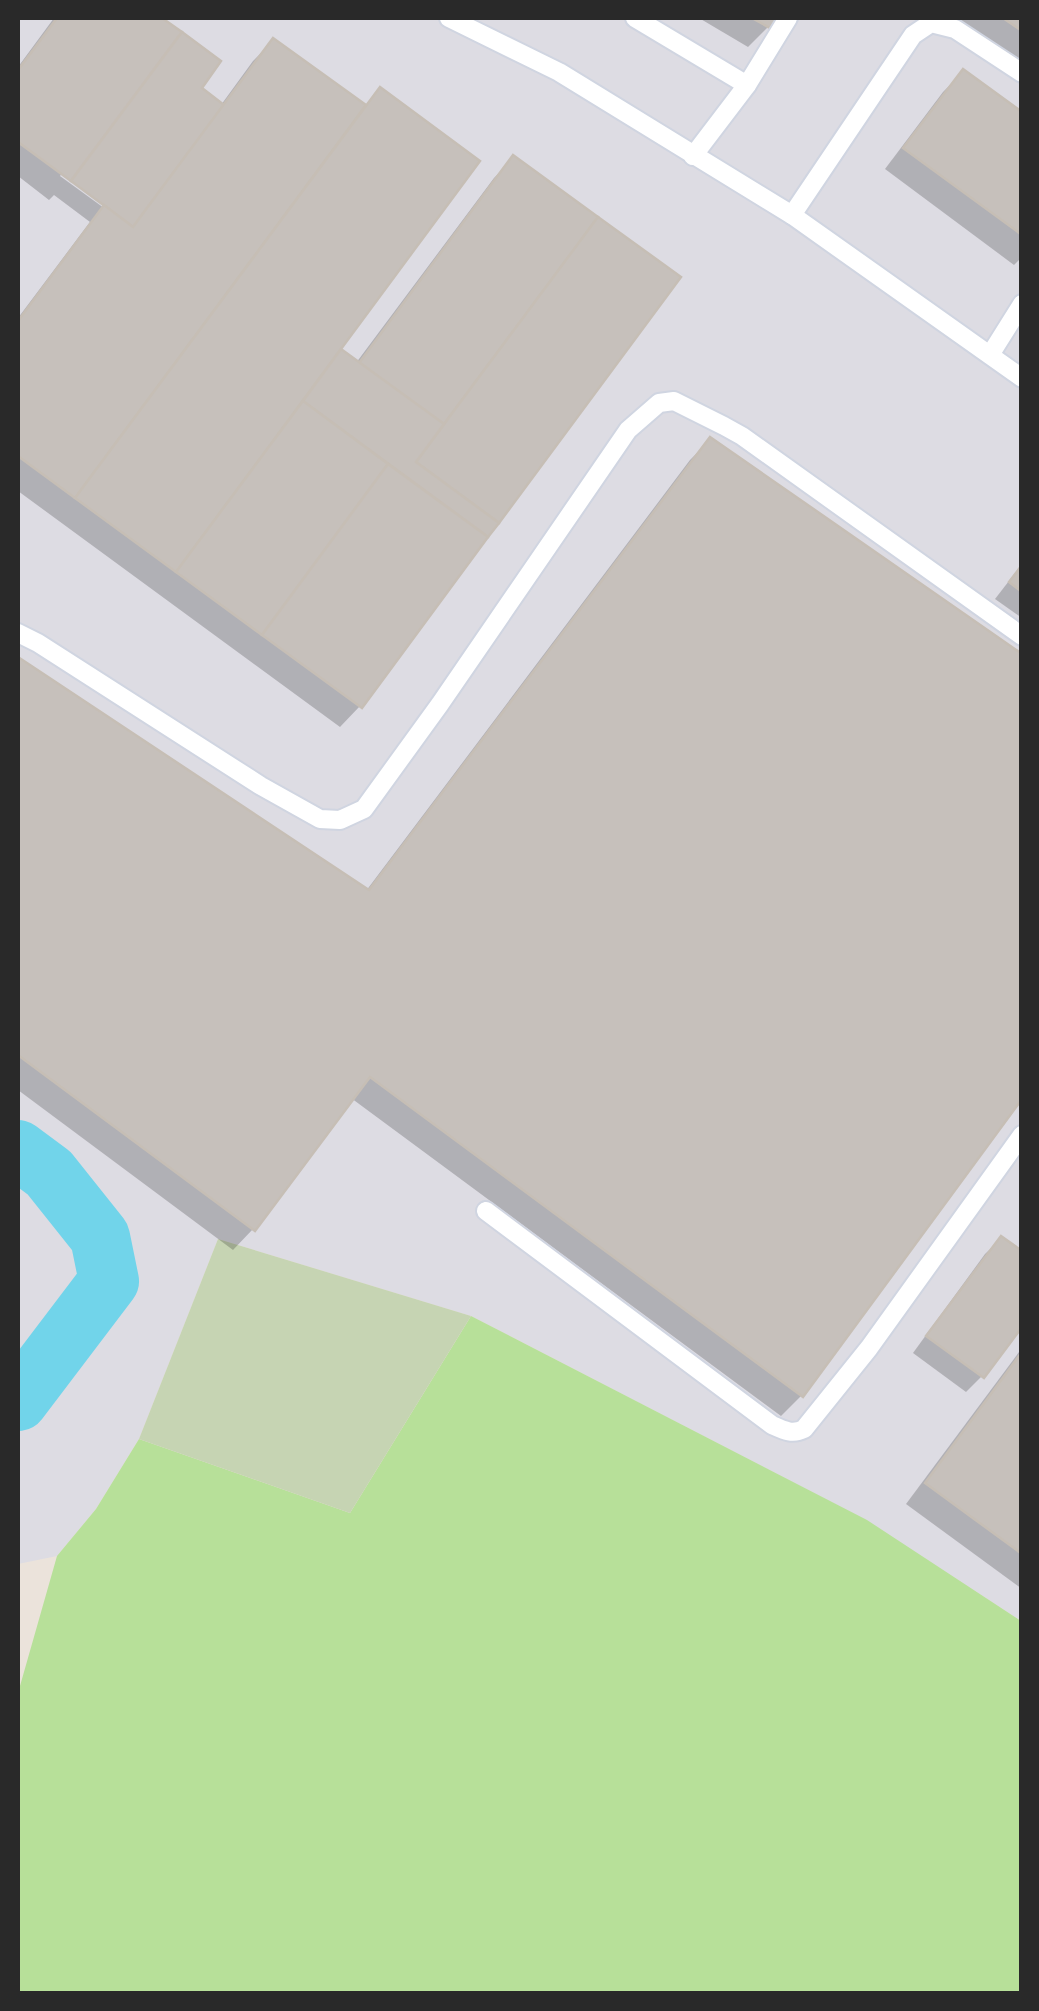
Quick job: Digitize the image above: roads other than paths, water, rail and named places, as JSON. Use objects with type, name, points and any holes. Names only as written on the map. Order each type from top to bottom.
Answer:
[{"type":"lane","points":[[449,18],[559,72],[792,215],[1022,378]]},
{"type":"lane","points":[[635,18],[747,85]]},
{"type":"lane","points":[[694,156],[747,85],[788,18]]},
{"type":"lane","points":[[792,215],[913,34],[931,23],[955,29],[1022,73]]},
{"type":"lane","points":[[990,355],[1022,304]]},
{"type":"lane","points":[[18,633],[261,786],[320,820],[340,820],[364,809],[628,430],[659,403],[674,401],[742,436],[1022,636]]},
{"type":"lane","points":[[486,1210],[772,1425],[798,1432],[868,1348],[1022,1135]]},
{"type":"waterway","points":[[18,1150],[49,1173],[100,1237],[109,1281],[18,1401]]}]
